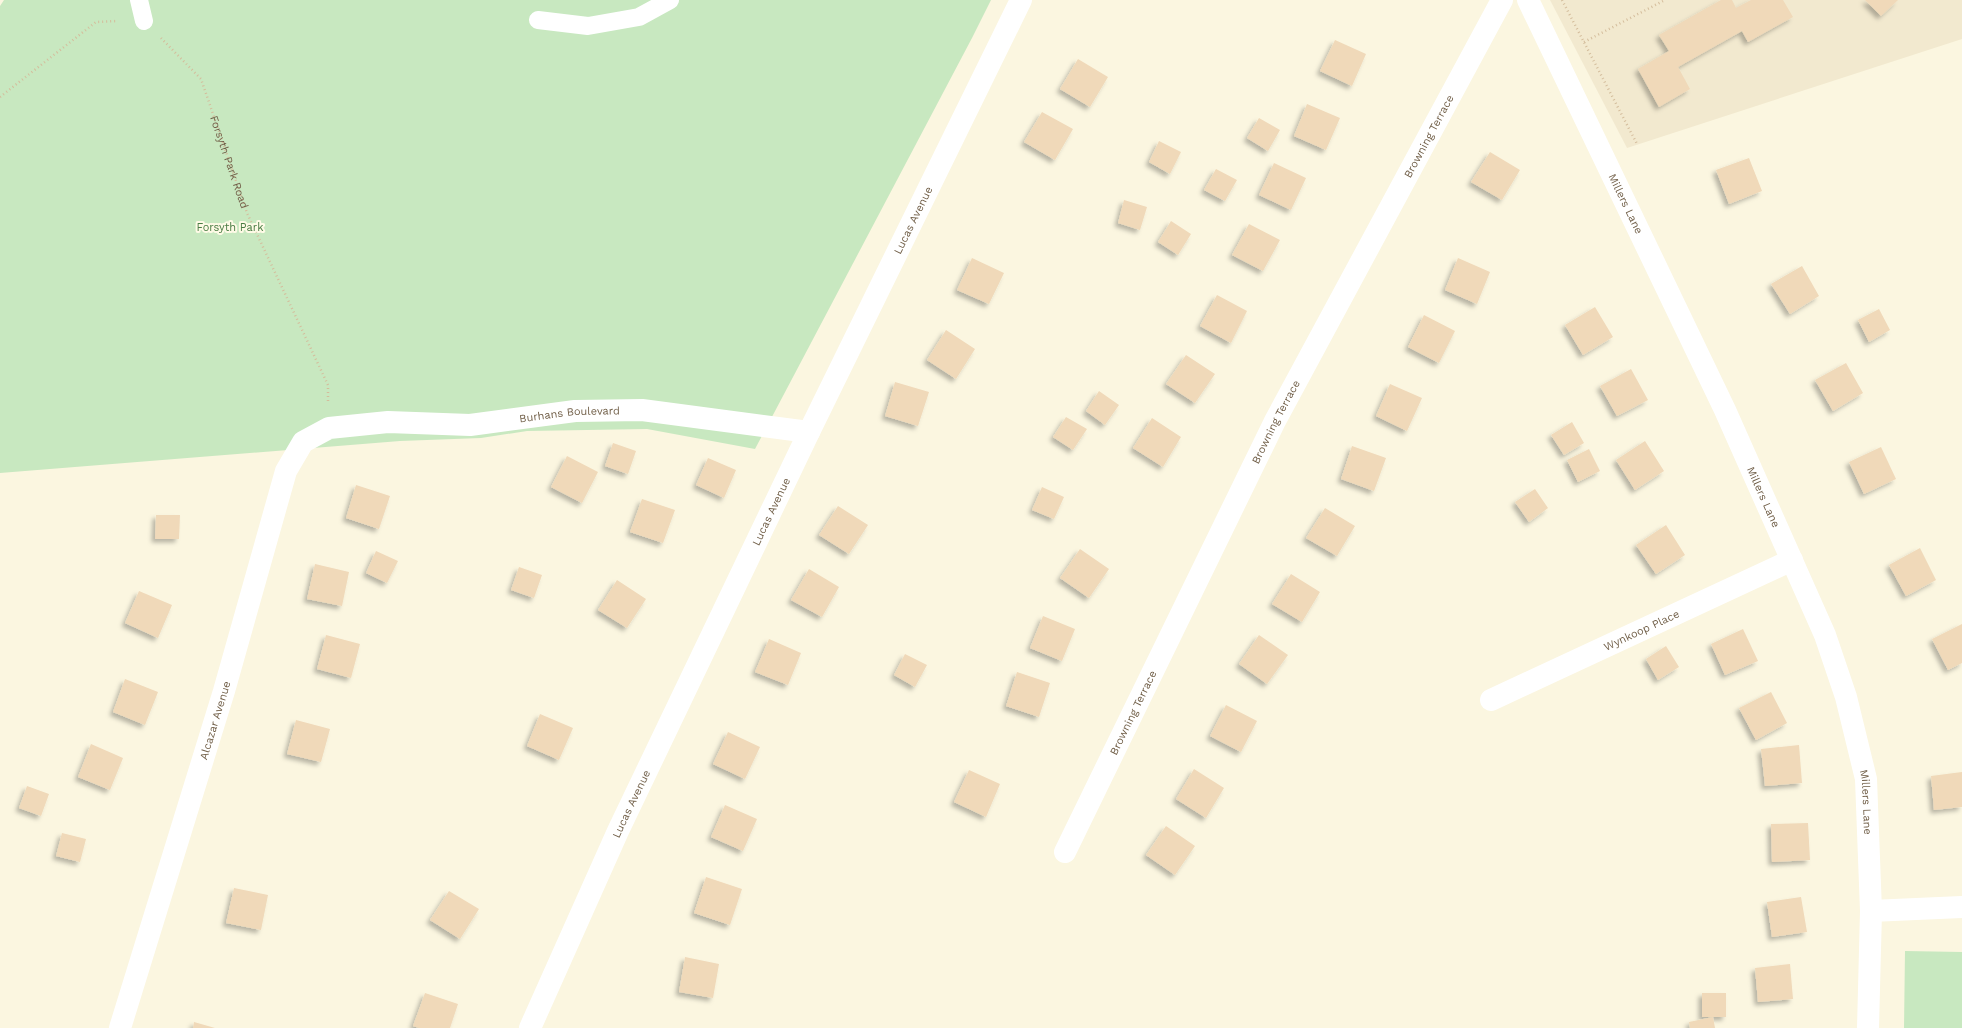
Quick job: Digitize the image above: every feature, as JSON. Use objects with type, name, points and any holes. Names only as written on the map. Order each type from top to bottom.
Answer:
[{"type":"street","name":"Lucas Avenue","points":[[530,1028],[618,831],[809,432],[1021,0]]},
{"type":"street","name":"Browning Terrace","points":[[1065,852],[1275,421],[1502,0]]},
{"type":"street","name":"Millers Lane","points":[[1528,0],[1725,410],[1825,635],[1844,690],[1866,779],[1871,911],[1868,1028]]},
{"type":"street","name":"Burhans Boulevard","points":[[329,428],[388,422],[470,425],[575,411],[642,410],[809,432]]},
{"type":"street","name":"Alcazar Avenue","points":[[120,1028],[224,691],[286,471],[303,442],[329,428]]},
{"type":"street","name":"Wynkoop Place","points":[[1491,700],[1792,560]]},
{"type":"street","points":[[1871,911],[1962,907]]},
{"type":"lane","points":[[139,0],[144,21]]},
{"type":"lane","points":[[538,20],[588,26],[639,17],[670,0]]},
{"type":"path","points":[[1562,0],[1637,144]]},
{"type":"path","points":[[1584,42],[1665,0]]},
{"type":"path","points":[[0,97],[96,22],[144,21]]},
{"type":"path","name":"Forsyth Park Road","points":[[144,21],[201,79],[247,213],[328,385],[329,428]]},
{"type":"shaded area","points":[[1550,0],[1962,0],[1962,39],[1627,148]]},
{"type":"green space","name":"Forsyth Park","points":[[4,0],[991,0],[755,449],[647,429],[527,431],[481,438],[400,441],[0,473],[0,6]]},
{"type":"green space","points":[[1905,951],[1962,952],[1962,1028],[1904,1028]]},
{"type":"building","points":[[1721,0],[1732,0],[1736,8],[1751,0],[1783,0],[1793,17],[1748,42],[1742,31],[1678,67],[1690,89],[1659,107],[1638,69],[1669,51],[1659,35]]},
{"type":"building","points":[[1865,0],[1898,0],[1881,16]]},
{"type":"building","points":[[1335,40],[1366,54],[1352,86],[1320,71]]},
{"type":"building","points":[[1078,59],[1108,77],[1090,107],[1060,89]]},
{"type":"building","points":[[1307,104],[1340,118],[1326,150],[1294,136]]},
{"type":"building","points":[[1042,112],[1073,129],[1055,160],[1024,142]]},
{"type":"building","points":[[1259,118],[1280,130],[1268,151],[1247,138]]},
{"type":"building","points":[[1159,141],[1181,152],[1170,174],[1149,162]]},
{"type":"building","points":[[1490,152],[1520,170],[1502,200],[1471,182]]},
{"type":"building","points":[[1749,158],[1762,191],[1729,204],[1716,170]]},
{"type":"building","points":[[1274,163],[1306,178],[1291,210],[1259,195]]},
{"type":"building","points":[[1216,169],[1237,180],[1225,201],[1204,190]]},
{"type":"building","points":[[1124,200],[1147,207],[1140,230],[1118,223]]},
{"type":"building","points":[[1171,221],[1191,234],[1178,255],[1158,242]]},
{"type":"building","points":[[1249,224],[1280,240],[1263,271],[1232,255]]},
{"type":"building","points":[[972,258],[1004,273],[989,304],[957,290]]},
{"type":"building","points":[[1458,258],[1490,272],[1477,304],[1445,290]]},
{"type":"building","points":[[1802,266],[1819,296],[1790,314],[1771,284]]},
{"type":"building","points":[[1217,295],[1247,311],[1231,343],[1200,326]]},
{"type":"building","points":[[1595,307],[1613,337],[1583,355],[1565,325]]},
{"type":"building","points":[[1879,309],[1890,330],[1869,342],[1858,320]]},
{"type":"building","points":[[1424,315],[1455,331],[1439,363],[1408,347]]},
{"type":"building","points":[[946,330],[975,349],[956,379],[927,360]]},
{"type":"building","points":[[1186,355],[1215,374],[1195,403],[1166,384]]},
{"type":"building","points":[[1846,363],[1863,393],[1833,411],[1815,380]]},
{"type":"building","points":[[1631,369],[1648,400],[1617,416],[1600,386]]},
{"type":"building","points":[[895,382],[929,392],[918,426],[885,416]]},
{"type":"building","points":[[1390,384],[1422,398],[1407,431],[1376,416]]},
{"type":"building","points":[[1099,391],[1119,405],[1105,425],[1086,411]]},
{"type":"building","points":[[1066,417],[1087,429],[1073,450],[1053,437]]},
{"type":"building","points":[[1152,418],[1181,437],[1163,467],[1133,448]]},
{"type":"building","points":[[1572,422],[1584,443],[1564,455],[1551,435]]},
{"type":"building","points":[[1645,441],[1664,471],[1635,490],[1616,460]]},
{"type":"building","points":[[613,443],[636,451],[628,474],[605,466]]},
{"type":"building","points":[[1352,446],[1386,458],[1374,491],[1341,479]]},
{"type":"building","points":[[1881,447],[1896,479],[1864,494],[1849,462]]},
{"type":"building","points":[[1589,449],[1600,471],[1578,482],[1567,460]]},
{"type":"building","points":[[567,456],[598,472],[582,503],[551,487]]},
{"type":"building","points":[[708,458],[736,470],[724,498],[696,485]]},
{"type":"building","points":[[356,485],[390,496],[379,529],[346,518]]},
{"type":"building","points":[[1042,487],[1064,497],[1054,519],[1032,510]]},
{"type":"building","points":[[1535,489],[1548,508],[1529,522],[1515,502]]},
{"type":"building","points":[[642,499],[675,510],[663,543],[630,532]]},
{"type":"building","points":[[838,506],[868,525],[849,554],[819,535]]},
{"type":"building","points":[[1325,508],[1355,526],[1337,556],[1306,538]]},
{"type":"building","points":[[156,515],[180,515],[179,539],[155,539]]},
{"type":"building","points":[[1666,525],[1685,555],[1656,574],[1636,545]]},
{"type":"building","points":[[1920,548],[1936,580],[1906,596],[1889,565]]},
{"type":"building","points":[[1080,549],[1109,569],[1089,598],[1060,578]]},
{"type":"building","points":[[376,551],[398,561],[387,583],[366,573]]},
{"type":"building","points":[[315,564],[349,572],[342,606],[307,599]]},
{"type":"building","points":[[519,567],[542,575],[534,598],[511,590]]},
{"type":"building","points":[[809,569],[839,587],[822,617],[791,600]]},
{"type":"building","points":[[1291,574],[1320,592],[1302,622],[1272,604]]},
{"type":"building","points":[[617,580],[646,599],[627,628],[598,610]]},
{"type":"building","points":[[139,591],[172,605],[158,638],[125,623]]},
{"type":"building","points":[[1043,616],[1075,629],[1062,661],[1030,648]]},
{"type":"building","points":[[1962,624],[1962,663],[1948,670],[1932,639]]},
{"type":"building","points":[[1743,629],[1758,661],[1725,675],[1711,644]]},
{"type":"building","points":[[326,635],[360,644],[351,678],[317,669]]},
{"type":"building","points":[[1259,635],[1288,655],[1267,684],[1239,664]]},
{"type":"building","points":[[769,639],[801,653],[788,685],[755,672]]},
{"type":"building","points":[[1666,646],[1679,667],[1658,680],[1646,659]]},
{"type":"building","points":[[905,654],[927,665],[915,687],[894,675]]},
{"type":"building","points":[[1017,672],[1050,683],[1039,717],[1006,706]]},
{"type":"building","points":[[125,679],[158,692],[145,725],[113,712]]},
{"type":"building","points":[[1771,692],[1787,723],[1756,740],[1739,708]]},
{"type":"building","points":[[1226,705],[1257,721],[1241,752],[1210,736]]},
{"type":"building","points":[[540,714],[573,728],[559,760],[527,746]]},
{"type":"building","points":[[296,720],[330,729],[321,762],[287,754]]},
{"type":"building","points":[[728,732],[760,747],[745,779],[713,764]]},
{"type":"building","points":[[91,744],[123,758],[110,790],[78,777]]},
{"type":"building","points":[[1799,745],[1802,783],[1765,786],[1761,749]]},
{"type":"building","points":[[1194,769],[1224,788],[1206,818],[1176,799]]},
{"type":"building","points":[[969,770],[1000,784],[986,817],[954,802]]},
{"type":"building","points":[[1962,772],[1962,807],[1934,810],[1931,776]]},
{"type":"building","points":[[27,786],[49,794],[41,816],[19,808]]},
{"type":"building","points":[[725,805],[757,819],[743,851],[711,837]]},
{"type":"building","points":[[1808,823],[1810,860],[1772,862],[1771,824]]},
{"type":"building","points":[[1166,826],[1195,846],[1175,875],[1146,855]]},
{"type":"building","points":[[62,833],[86,839],[80,862],[56,856]]},
{"type":"building","points":[[706,877],[742,889],[730,925],[694,913]]},
{"type":"building","points":[[234,888],[268,895],[261,930],[226,923]]},
{"type":"building","points":[[449,891],[479,909],[460,939],[430,920]]},
{"type":"building","points":[[1801,897],[1807,932],[1772,937],[1767,902]]},
{"type":"building","points":[[685,957],[719,964],[713,998],[679,992]]},
{"type":"building","points":[[1790,964],[1793,999],[1758,1002],[1755,968]]},
{"type":"building","points":[[425,993],[458,1004],[450,1028],[419,1028],[413,1026]]},
{"type":"building","points":[[1702,993],[1726,993],[1726,1017],[1702,1017]]},
{"type":"building","points":[[1713,1017],[1715,1028],[1690,1028],[1689,1022]]},
{"type":"building","points":[[194,1022],[215,1028],[193,1028]]}]
